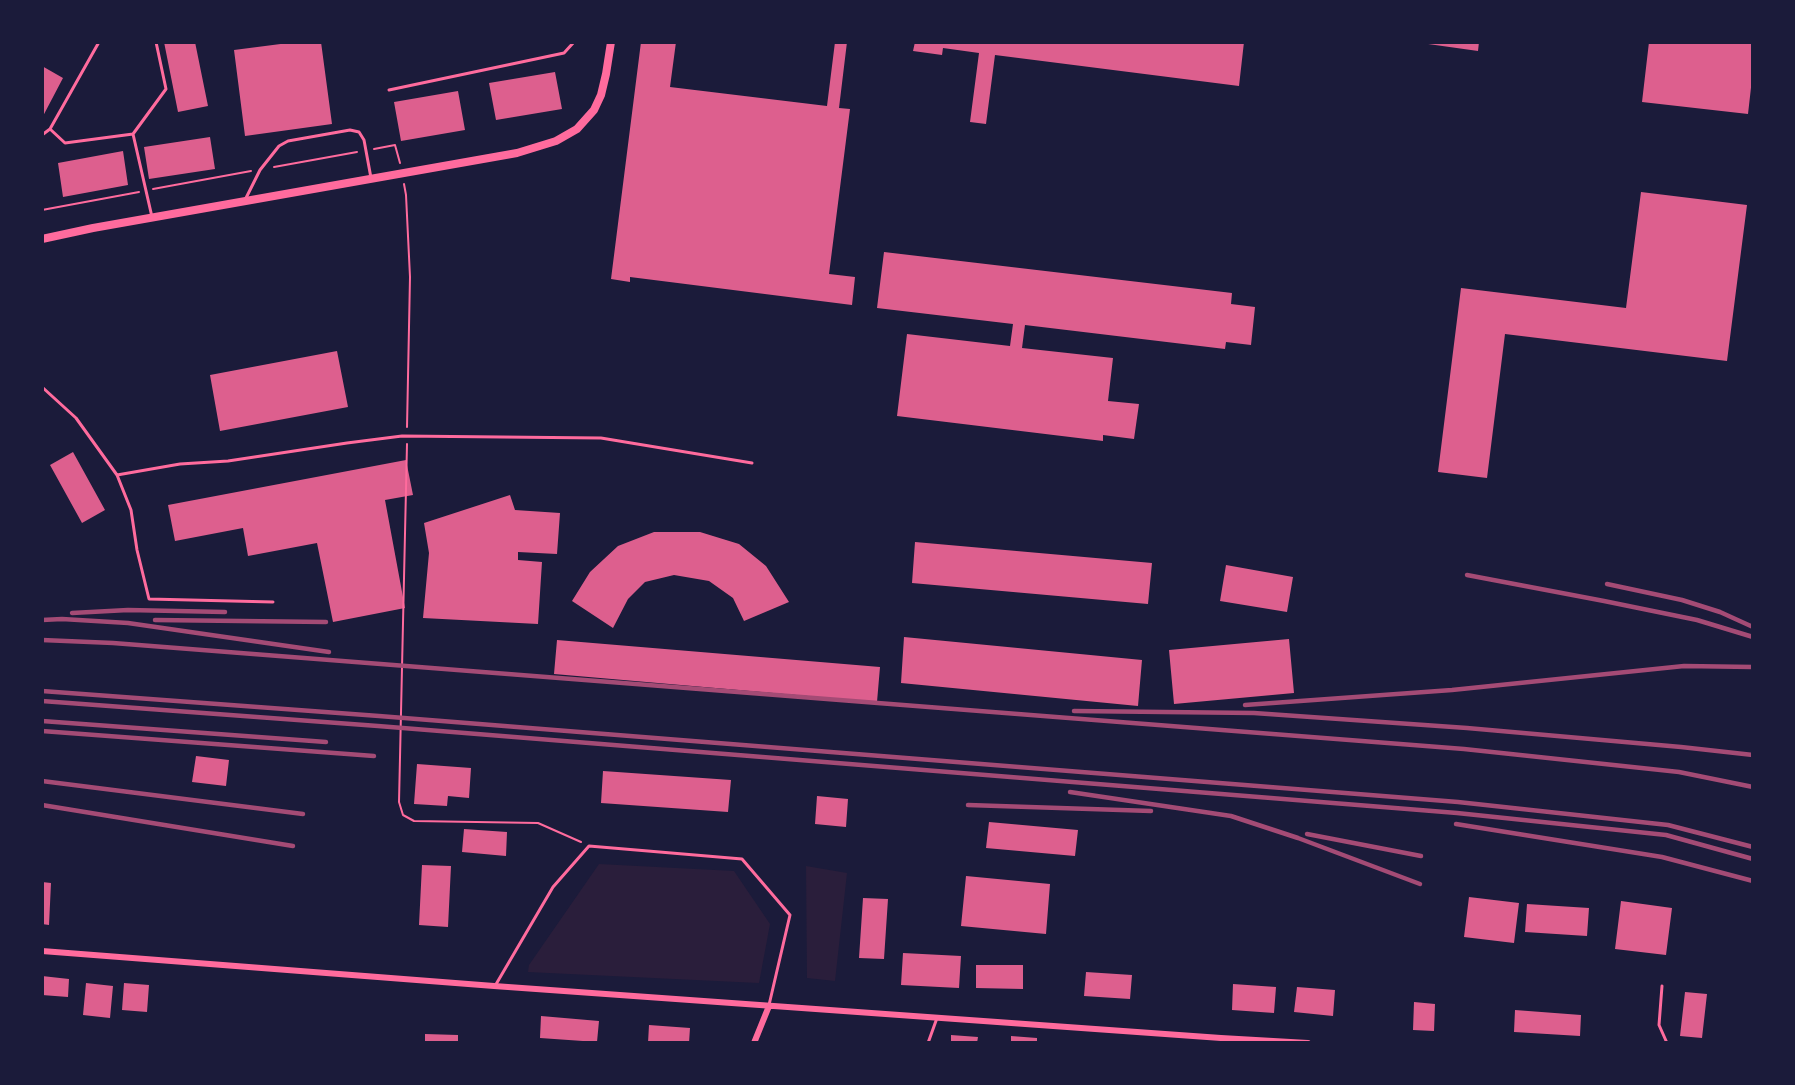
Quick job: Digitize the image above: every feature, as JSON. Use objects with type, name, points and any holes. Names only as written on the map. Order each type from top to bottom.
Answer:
[{"type":"street","points":[[42,239],[517,153],[556,141],[577,129],[594,110],[601,95],[611,42]]},
{"type":"street","points":[[42,951],[1220,1041],[1308,1043]]},
{"type":"street","points":[[754,1043],[769,1006]]},
{"type":"lane","points":[[42,135],[50,129],[99,42]]},
{"type":"lane","points":[[50,129],[65,143],[134,134],[166,89],[156,42]]},
{"type":"lane","points":[[389,90],[564,53],[574,42]]},
{"type":"lane","points":[[244,202],[260,170],[279,146],[288,141],[350,130],[359,132],[364,140],[371,179]]},
{"type":"lane","points":[[134,134],[152,219]]},
{"type":"lane","points":[[42,387],[76,418],[117,475],[131,510],[137,550],[149,599],[273,602]]},
{"type":"lane","points":[[117,475],[180,464],[228,461],[402,436],[601,438],[752,463]]},
{"type":"lane","points":[[494,986],[553,887],[589,846],[742,859],[790,915],[769,1006]]},
{"type":"lane","points":[[1662,986],[1659,1024],[1667,1043]]},
{"type":"lane","points":[[928,1043],[937,1018]]},
{"type":"path","points":[[42,210],[395,145],[406,195],[410,277],[407,432]]},
{"type":"path","points":[[407,444],[399,802],[403,815],[414,821],[538,823],[589,846]]},
{"type":"shaded area","points":[[599,864],[734,871],[770,924],[759,983],[528,972],[529,965]]},
{"type":"shaded area","points":[[806,866],[847,873],[835,981],[807,978]]},
{"type":"building","points":[[164,42],[195,42],[208,106],[178,112]]},
{"type":"building","points":[[296,42],[321,42],[332,124],[245,136],[234,50]]},
{"type":"building","points":[[641,42],[676,42],[670,87],[827,106],[835,42],[847,42],[839,108],[850,109],[829,274],[855,277],[852,305],[630,277],[630,282],[611,279]]},
{"type":"building","points":[[915,42],[1244,42],[1239,86],[995,55],[986,124],[970,122],[979,53],[943,48],[942,55],[913,51]]},
{"type":"building","points":[[1421,42],[1479,42],[1478,51]]},
{"type":"building","points":[[1649,42],[1753,42],[1753,70],[1748,114],[1642,102]]},
{"type":"building","points":[[42,66],[63,78],[42,118]]},
{"type":"building","points":[[555,72],[562,109],[496,120],[489,83]]},
{"type":"building","points":[[458,91],[465,130],[401,141],[394,102]]},
{"type":"building","points":[[210,137],[215,169],[149,179],[144,147]]},
{"type":"building","points":[[123,151],[128,185],[63,197],[58,163]]},
{"type":"building","points":[[1641,192],[1747,205],[1727,361],[1505,334],[1487,478],[1438,472],[1461,288],[1626,308]]},
{"type":"building","points":[[884,252],[1232,293],[1231,304],[1255,307],[1251,345],[1226,342],[1225,349],[1025,325],[1022,348],[1113,358],[1108,401],[1139,404],[1134,439],[1103,435],[1103,441],[897,416],[907,334],[1010,346],[1013,324],[877,308]]},
{"type":"building","points":[[337,351],[348,407],[220,431],[210,375]]},
{"type":"building","points":[[73,452],[105,510],[82,523],[50,465]]},
{"type":"building","points":[[406,460],[413,495],[385,500],[405,608],[333,622],[317,543],[248,556],[243,528],[175,541],[168,505]]},
{"type":"building","points":[[510,495],[515,510],[560,513],[557,554],[518,552],[518,560],[542,562],[538,624],[423,618],[429,553],[424,523]]},
{"type":"building","points":[[654,532],[700,532],[739,544],[766,566],[789,602],[744,621],[733,598],[709,581],[674,575],[645,582],[628,599],[613,628],[572,601],[590,572],[618,546]]},
{"type":"building","points":[[915,542],[1152,563],[1148,604],[912,583]]},
{"type":"building","points":[[1226,565],[1293,577],[1287,612],[1220,601]]},
{"type":"building","points":[[904,637],[1142,660],[1138,706],[901,683]]},
{"type":"building","points":[[1289,639],[1294,693],[1174,704],[1169,650]]},
{"type":"building","points":[[557,640],[880,667],[877,702],[554,674]]},
{"type":"building","points":[[196,756],[229,760],[226,786],[192,782]]},
{"type":"building","points":[[417,764],[471,768],[469,798],[448,796],[447,806],[414,804]]},
{"type":"building","points":[[603,771],[731,780],[728,812],[601,803]]},
{"type":"building","points":[[817,796],[848,799],[846,827],[815,824]]},
{"type":"building","points":[[989,822],[1078,830],[1075,856],[986,848]]},
{"type":"building","points":[[464,829],[507,832],[506,856],[462,852]]},
{"type":"building","points":[[422,865],[451,866],[448,927],[419,925]]},
{"type":"building","points":[[966,876],[1050,884],[1046,934],[961,926]]},
{"type":"building","points":[[42,882],[51,883],[49,925],[42,924]]},
{"type":"building","points":[[1469,897],[1519,903],[1514,943],[1464,937]]},
{"type":"building","points":[[863,898],[888,899],[884,959],[859,958]]},
{"type":"building","points":[[1621,901],[1672,908],[1666,955],[1615,949]]},
{"type":"building","points":[[1527,904],[1589,908],[1587,936],[1525,932]]},
{"type":"building","points":[[903,953],[961,956],[959,988],[901,985]]},
{"type":"building","points":[[976,965],[1023,965],[1023,989],[976,988]]},
{"type":"building","points":[[1086,972],[1132,975],[1130,999],[1084,996]]},
{"type":"building","points":[[42,976],[69,979],[68,997],[42,995]]},
{"type":"building","points":[[86,983],[113,986],[110,1018],[83,1015]]},
{"type":"building","points":[[124,983],[149,985],[147,1012],[122,1010]]},
{"type":"building","points":[[1233,984],[1276,987],[1274,1013],[1232,1010]]},
{"type":"building","points":[[1297,987],[1335,990],[1333,1016],[1294,1012]]},
{"type":"building","points":[[1685,992],[1707,994],[1702,1038],[1680,1036]]},
{"type":"building","points":[[1414,1002],[1435,1004],[1434,1031],[1413,1030]]},
{"type":"building","points":[[1515,1010],[1581,1015],[1580,1036],[1514,1032]]},
{"type":"building","points":[[541,1016],[599,1021],[597,1042],[540,1038]]},
{"type":"building","points":[[649,1025],[690,1028],[689,1043],[648,1043]]},
{"type":"building","points":[[425,1034],[458,1035],[458,1043],[425,1043]]},
{"type":"building","points":[[951,1035],[978,1037],[977,1043],[951,1043]]},
{"type":"building","points":[[1011,1036],[1037,1038],[1037,1043],[1011,1043]]},
{"type":"railway","points":[[1467,575],[1697,620],[1753,637]]},
{"type":"railway","points":[[1607,584],[1682,600],[1720,612],[1753,627]]},
{"type":"railway","points":[[72,613],[128,610],[225,612]]},
{"type":"railway","points":[[42,620],[128,623],[329,652]]},
{"type":"railway","points":[[155,620],[326,622]]},
{"type":"railway","points":[[42,640],[113,643],[1464,749],[1679,772],[1753,787]]},
{"type":"railway","points":[[1245,705],[1452,690],[1684,666],[1753,667]]},
{"type":"railway","points":[[42,691],[1458,802],[1668,825],[1753,847]]},
{"type":"railway","points":[[42,701],[1457,813],[1666,835],[1753,859]]},
{"type":"railway","points":[[1074,711],[1254,713],[1467,728],[1753,755]]},
{"type":"railway","points":[[42,721],[326,742]]},
{"type":"railway","points":[[42,731],[374,756]]},
{"type":"railway","points":[[42,781],[303,814]]},
{"type":"railway","points":[[1070,792],[1231,816],[1298,838],[1420,884]]},
{"type":"railway","points":[[42,805],[293,846]]},
{"type":"railway","points":[[968,805],[1151,811]]},
{"type":"railway","points":[[1456,824],[1662,857],[1753,881]]},
{"type":"railway","points":[[1307,834],[1421,856]]}]
